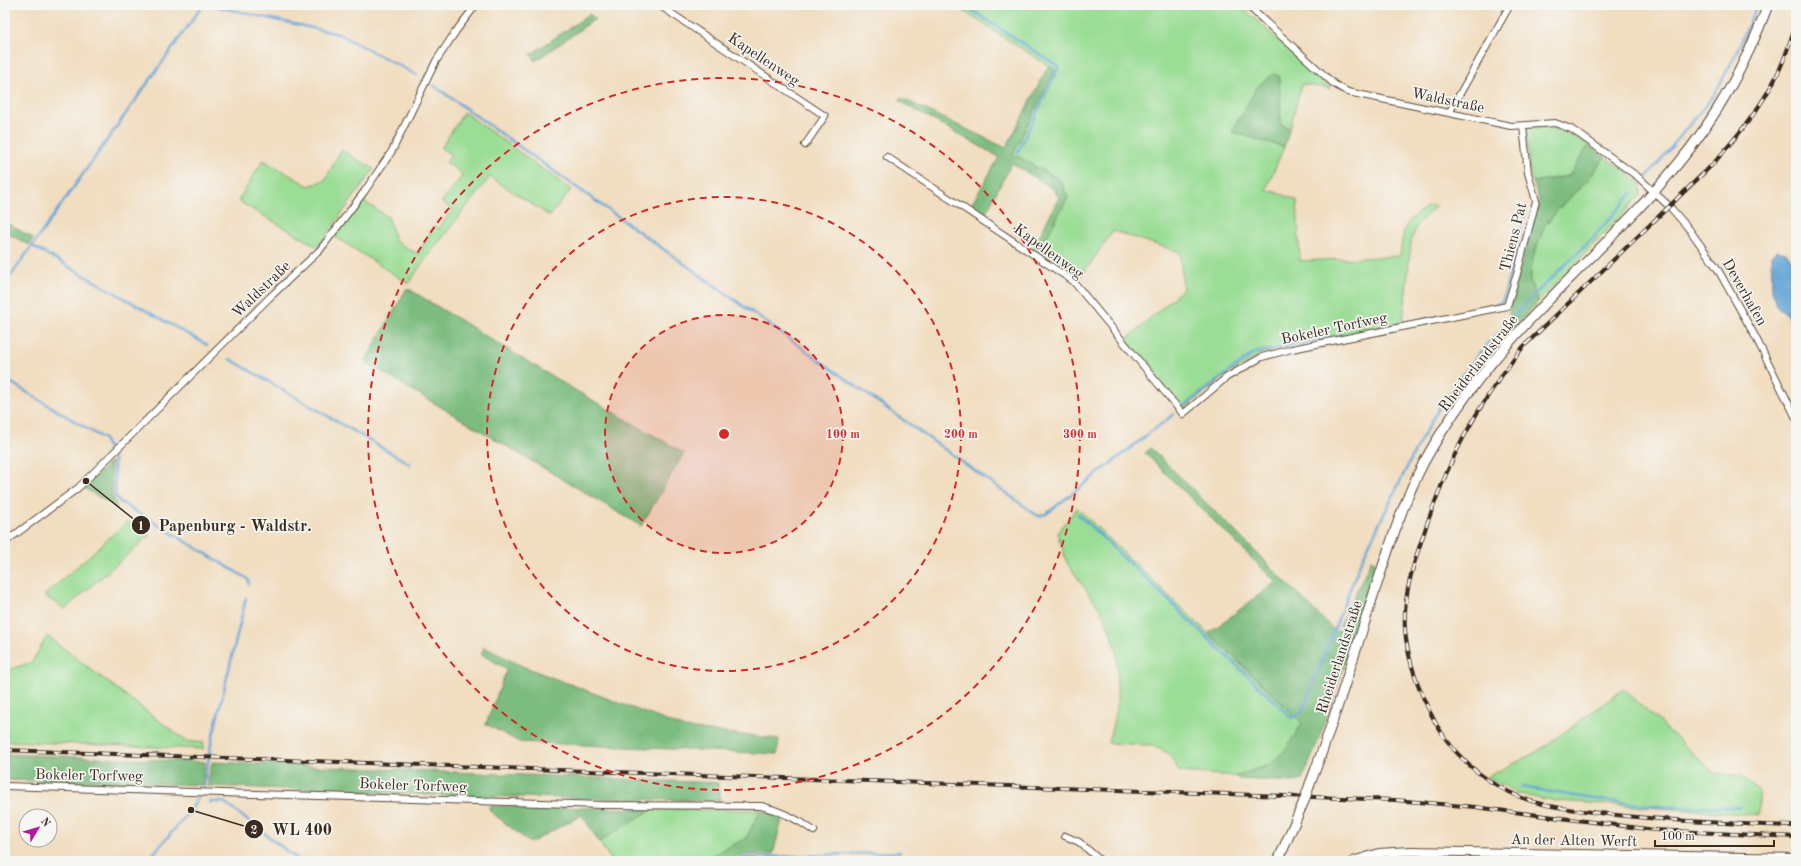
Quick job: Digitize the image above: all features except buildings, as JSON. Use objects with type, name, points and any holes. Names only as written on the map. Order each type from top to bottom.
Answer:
[{"type":"main road","name":"Rheiderlandstraße","points":[[1278,861],[1304,801],[1325,744],[1393,535],[1424,462],[1466,396],[1499,355],[1533,316],[1654,191],[1678,164],[1726,95],[1758,34],[1768,5]]},
{"type":"street","name":"Waldstraße","points":[[5,542],[78,488],[320,250],[364,192],[392,151],[436,61],[476,5]]},
{"type":"street","name":"Kapellenweg","points":[[659,5],[825,116],[805,145]]},
{"type":"street","name":"Waldstraße","points":[[1247,5],[1334,84],[1348,92],[1511,126],[1523,126],[1548,122],[1562,124],[1638,177],[1654,191]]},
{"type":"street","points":[[1449,113],[1510,5]]},
{"type":"street","name":"Thiens Pat","points":[[1507,306],[1536,201],[1528,173],[1523,126]]},
{"type":"street","name":"Kapellenweg","points":[[887,157],[1073,281],[1183,414]]},
{"type":"street","name":"Deverhafen","points":[[1654,191],[1689,229],[1717,268],[1756,338],[1796,418]]},
{"type":"street","name":"Bokeler Torfweg","points":[[1183,414],[1227,377],[1262,357],[1292,349],[1507,306]]},
{"type":"street","name":"Bokeler Torfweg","points":[[5,786],[213,791],[602,805],[761,806],[783,813],[803,823],[814,831]]},
{"type":"street","points":[[1065,836],[1079,842],[1101,861]]},
{"type":"street","name":"An der Alten Werft","points":[[1353,861],[1379,853],[1410,851],[1796,858]]},
{"type":"green space","points":[[954,5],[1240,5],[1332,89],[1302,84],[1290,128],[1281,125],[1279,76],[1233,132],[1284,147],[1266,189],[1297,200],[1300,261],[1400,256],[1404,231],[1409,221],[1428,206],[1436,206],[1417,225],[1411,242],[1403,322],[1261,354],[1226,376],[1183,410],[1126,340],[1183,289],[1180,252],[1113,231],[1078,281],[1038,253],[1068,197],[1060,180],[1013,154],[1055,70]]},
{"type":"green space","points":[[590,14],[595,19],[535,61],[531,54]]},
{"type":"green space","points":[[1049,65],[1055,70],[1013,154],[1060,180],[1068,197],[1038,253],[1033,249],[1059,197],[1053,189],[1012,163],[984,216],[970,207],[999,157],[899,101],[901,98],[1006,148]]},
{"type":"green space","points":[[1273,74],[1279,76],[1281,125],[1290,128],[1284,147],[1232,132],[1257,87]]},
{"type":"green space","points":[[464,112],[571,190],[550,216],[490,177],[420,266],[409,284],[334,236],[362,200],[389,218],[395,241],[418,254],[434,226],[439,229],[452,209],[441,202],[463,175],[446,162],[451,155],[441,148]]},
{"type":"green space","points":[[1551,127],[1578,138],[1589,145],[1569,176],[1533,182],[1530,174],[1526,128]]},
{"type":"green space","points":[[1589,145],[1605,157],[1587,181],[1564,203],[1545,225],[1533,257],[1530,282],[1538,302],[1511,331],[1509,309],[1539,200],[1533,182],[1569,176]]},
{"type":"green space","points":[[341,150],[374,169],[318,247],[238,201],[263,160],[309,186],[325,180]]},
{"type":"green space","points":[[1605,157],[1635,178],[1641,185],[1641,195],[1538,302],[1530,282],[1533,257],[1545,225],[1564,203],[1587,181]]},
{"type":"green space","points":[[5,222],[33,238],[29,245],[5,232]]},
{"type":"green space","points":[[407,288],[563,383],[684,453],[641,526],[365,362]]},
{"type":"green space","points":[[1151,448],[1337,633],[1371,560],[1379,565],[1316,747],[1302,780],[1294,782],[1239,779],[1235,776],[1270,765],[1287,748],[1302,723],[1209,633],[1276,582],[1145,453]]},
{"type":"green space","points":[[111,461],[112,496],[117,508],[84,488]]},
{"type":"green space","points":[[1077,508],[1302,723],[1287,748],[1270,765],[1235,776],[1180,772],[1168,753],[1151,745],[1108,743],[1117,708],[1117,650],[1104,615],[1067,563],[1057,533]]},
{"type":"green space","points":[[127,522],[150,535],[65,609],[44,596]]},
{"type":"green space","points":[[47,636],[186,741],[204,743],[203,749],[5,741],[5,671],[32,662]]},
{"type":"green space","points":[[484,647],[522,666],[685,728],[779,739],[777,754],[519,742],[486,724],[507,669],[481,654]]},
{"type":"green space","points":[[1624,689],[1714,773],[1742,776],[1759,793],[1759,815],[1544,800],[1517,793],[1487,777],[1538,751]]},
{"type":"green space","points":[[5,754],[205,762],[202,785],[5,780]]},
{"type":"green space","points":[[212,762],[718,783],[720,801],[469,796],[207,786]]},
{"type":"green space","points":[[489,806],[652,809],[599,842],[582,815],[530,843],[490,811]]},
{"type":"green space","points":[[652,809],[761,810],[746,838],[702,861],[612,861],[599,842]]},
{"type":"green space","points":[[761,810],[783,816],[773,854],[740,855],[728,861],[702,861],[746,838]]},
{"type":"water","points":[[1776,251],[1786,253],[1796,265],[1796,329],[1784,311],[1776,306],[1772,290],[1771,256]]},
{"type":"waterway","points":[[5,284],[203,5]]},
{"type":"waterway","points":[[210,5],[339,34],[417,75]]},
{"type":"waterway","points":[[964,5],[1059,67],[1018,152]]},
{"type":"waterway","points":[[1646,178],[1714,95],[1735,56],[1757,5]]},
{"type":"waterway","points":[[433,85],[1038,516],[1046,514],[1174,414]]},
{"type":"waterway","points":[[1078,514],[1292,718],[1302,712],[1361,561],[1417,447],[1439,408],[1481,351],[1535,294],[1591,240],[1632,193]]},
{"type":"waterway","points":[[1490,306],[1499,304],[1503,300],[1525,214]]},
{"type":"waterway","points":[[32,246],[207,345]]},
{"type":"waterway","points":[[1396,325],[1453,314]]},
{"type":"waterway","points":[[1184,406],[1254,353],[1344,335]]},
{"type":"waterway","points":[[230,359],[410,464]]},
{"type":"waterway","points":[[5,379],[104,439],[114,460],[115,496],[120,502],[248,579],[249,584]]},
{"type":"waterway","points":[[147,861],[191,810],[204,785],[211,744],[246,598]]},
{"type":"waterway","points":[[1521,787],[1594,799],[1663,807],[1740,807]]},
{"type":"waterway","points":[[210,802],[224,802],[300,861]]},
{"type":"waterway","points":[[736,861],[742,858],[900,852]]},
{"type":"railway","points":[[1796,25],[1782,63],[1771,87],[1756,111],[1730,144],[1712,165],[1523,347],[1490,393],[1463,438],[1441,486],[1418,550],[1405,606],[1406,639],[1413,671],[1436,725],[1455,751],[1466,762],[1478,773],[1505,790],[1541,804],[1607,814],[1654,819],[1796,826]]},
{"type":"railway","points":[[5,750],[1395,800],[1475,807],[1655,830],[1796,837]]},
{"type":"place","name":"Papenburg - Waldstr.","points":[[86,481]]},
{"type":"place","name":"WL 400","points":[[191,810]]}]
